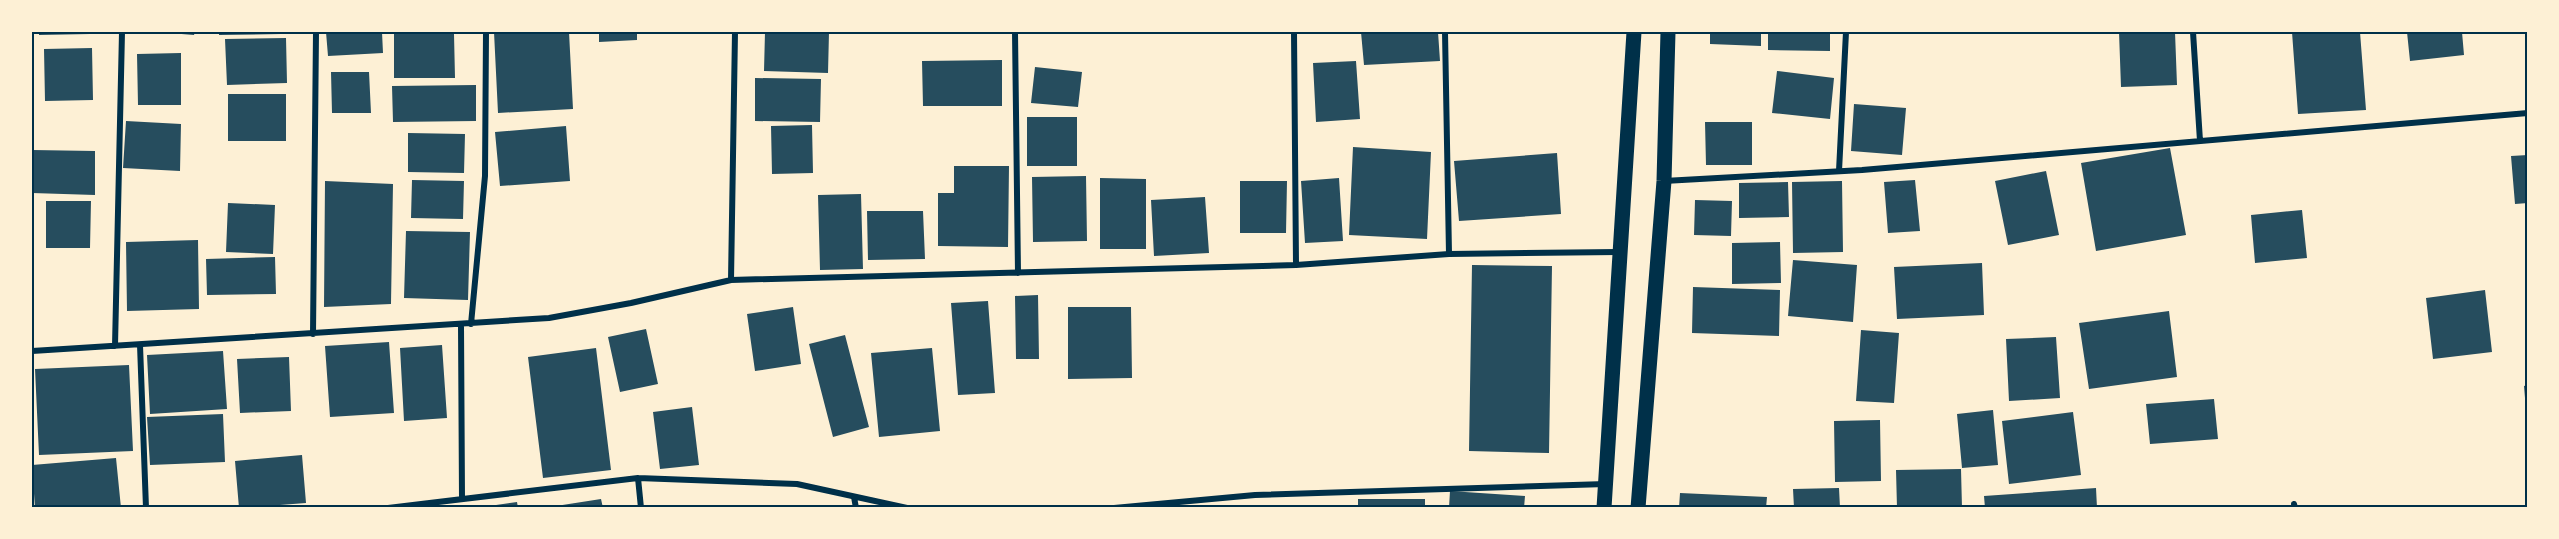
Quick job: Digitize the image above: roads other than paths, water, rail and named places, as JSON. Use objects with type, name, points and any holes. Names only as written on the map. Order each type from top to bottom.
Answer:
[{"type":"main road","points":[[1604,507],[1634,32]]},
{"type":"main road","points":[[1638,507],[1664,180],[1668,32]]},
{"type":"street","points":[[115,346],[122,32]]},
{"type":"street","points":[[313,334],[316,32]]},
{"type":"street","points":[[471,324],[485,176],[486,32]]},
{"type":"street","points":[[731,280],[735,32]]},
{"type":"street","points":[[1015,32],[1018,273]]},
{"type":"street","points":[[1294,32],[1296,265]]},
{"type":"street","points":[[1444,32],[1449,254]]},
{"type":"street","points":[[1839,171],[1846,32]]},
{"type":"street","points":[[2193,32],[2200,141]]},
{"type":"street","points":[[1664,180],[1839,171],[2528,112]]},
{"type":"street","points":[[32,351],[549,318],[604,309],[731,280],[1296,265],[1449,254],[1621,252]]},
{"type":"street","points":[[461,325],[462,499]]},
{"type":"street","points":[[140,345],[146,507]]},
{"type":"street","points":[[638,478],[641,507]]},
{"type":"street","points":[[388,507],[427,505],[638,478],[797,484],[907,507]]},
{"type":"street","points":[[1114,507],[1256,495],[1606,484]]},
{"type":"street","points":[[854,497],[856,507]]}]
